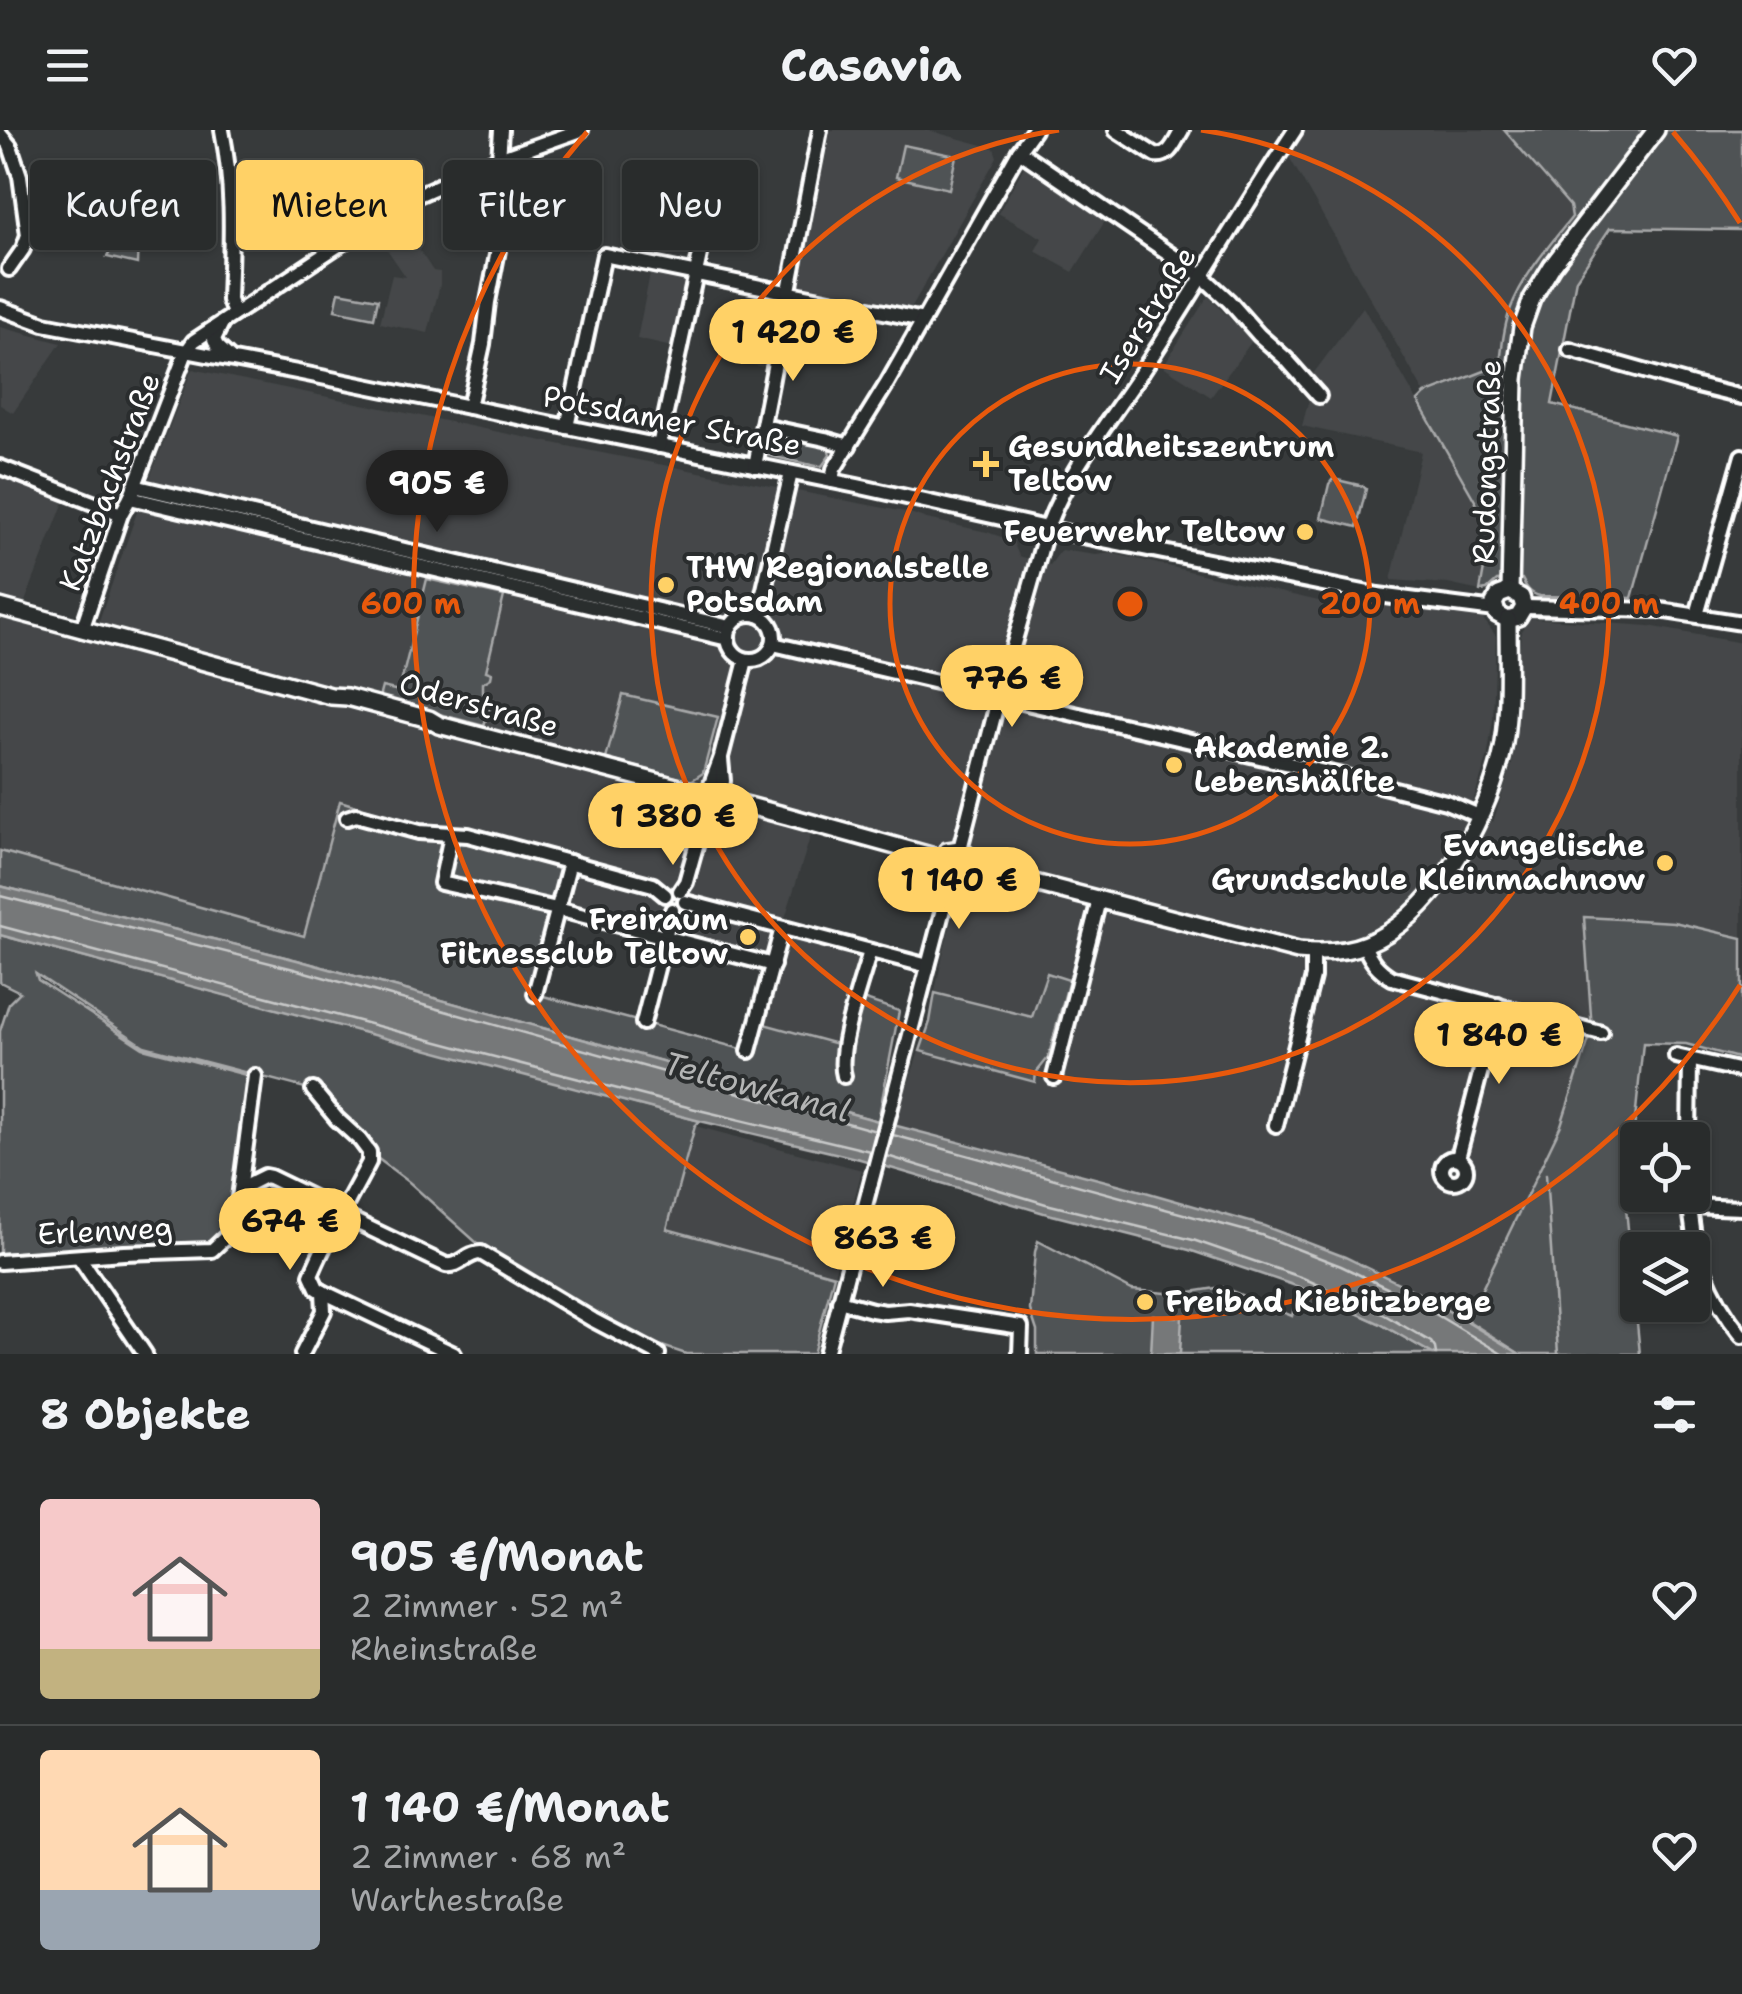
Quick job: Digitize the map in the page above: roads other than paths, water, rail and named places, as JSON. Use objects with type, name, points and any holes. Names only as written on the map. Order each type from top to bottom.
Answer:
[{"type":"main road","name":"Rudongstraße","points":[[1364,945],[1406,920],[1440,882],[1461,852],[1492,787],[1502,755],[1506,720],[1502,605],[1515,379],[1522,328],[1532,299],[1552,266],[1653,133]]},
{"type":"main road","points":[[1502,605],[1518,617],[1524,607]]},
{"type":"main road","name":"Oderstraße","points":[[0,607],[334,697],[429,718],[439,726],[942,860]]},
{"type":"main road","points":[[960,849],[969,858],[969,866],[960,875],[952,875],[945,870],[942,860],[947,851],[960,849]]},
{"type":"main road","points":[[969,866],[1277,947],[1313,953],[1364,945]]},
{"type":"street","points":[[222,130],[232,210],[230,300],[228,318],[214,339],[233,360]]},
{"type":"street","points":[[469,407],[502,229],[501,130]]},
{"type":"street","points":[[186,352],[194,341],[380,214],[499,158],[581,130]]},
{"type":"street","points":[[755,466],[820,130]]},
{"type":"street","points":[[1116,130],[1161,156],[1167,154],[1182,130]]},
{"type":"street","name":"Iserstraße","points":[[960,849],[999,696],[1056,504],[1084,454],[1112,418],[1295,130]]},
{"type":"street","points":[[832,481],[834,469],[1030,131]]},
{"type":"street","points":[[0,134],[10,146],[20,176],[28,236],[8,268]]},
{"type":"street","points":[[1019,152],[1202,276],[1318,396]]},
{"type":"street","points":[[659,446],[701,250]]},
{"type":"street","points":[[567,427],[604,255],[923,320]]},
{"type":"street","name":"Potsdamer Straße","points":[[0,308],[44,324],[791,472],[1334,586],[1369,586],[1502,605]]},
{"type":"street","points":[[1570,350],[1742,396]]},
{"type":"street","name":"Katzbachstraße","points":[[82,630],[121,514],[186,352]]},
{"type":"street","points":[[763,426],[849,446]]},
{"type":"street","points":[[1696,615],[1742,456]]},
{"type":"street","points":[[0,467],[121,514]]},
{"type":"street","points":[[758,616],[791,472]]},
{"type":"street","points":[[132,492],[729,633]]},
{"type":"street","points":[[1524,607],[1660,610],[1742,624]]},
{"type":"street","points":[[745,615],[758,616],[767,620],[772,629],[773,644],[763,657],[746,660],[736,654],[729,633],[734,622],[745,615]]},
{"type":"street","points":[[773,644],[1380,785],[1446,802],[1479,816]]},
{"type":"street","points":[[672,910],[682,908],[712,797],[722,781],[721,757],[746,660]]},
{"type":"street","points":[[347,818],[356,815],[419,832],[468,836],[653,885],[665,895]]},
{"type":"street","points":[[451,836],[440,883],[558,908],[772,964]]},
{"type":"street","points":[[536,994],[570,862]]},
{"type":"street","points":[[826,1354],[952,875]]},
{"type":"street","points":[[672,910],[665,904],[665,895],[670,890],[782,928],[928,966]]},
{"type":"street","points":[[1054,1077],[1099,900]]},
{"type":"street","points":[[644,1023],[672,910]]},
{"type":"street","points":[[749,1052],[782,928]]},
{"type":"street","points":[[1364,945],[1372,962],[1392,978],[1601,1034]]},
{"type":"street","points":[[844,1076],[844,1046],[870,950]]},
{"type":"street","points":[[1276,1125],[1313,977],[1313,953]]},
{"type":"street","points":[[1458,1158],[1498,1005]]},
{"type":"street","points":[[1688,1122],[1683,1057],[1742,1071]]},
{"type":"street","points":[[241,1188],[255,1076]]},
{"type":"street","points":[[313,1090],[369,1152],[369,1162],[311,1275],[317,1288],[454,1354]]},
{"type":"street","points":[[241,1188],[270,1177],[446,1266],[481,1253],[658,1354]]},
{"type":"street","name":"Erlenweg","points":[[0,1262],[212,1250],[236,1221],[241,1188]]},
{"type":"street","points":[[1710,1203],[1742,1208]]},
{"type":"street","points":[[1692,1212],[1696,1243],[1708,1280],[1742,1336]]},
{"type":"street","points":[[79,1257],[145,1354]]},
{"type":"street","points":[[302,1354],[324,1311],[323,1292]]},
{"type":"street","points":[[839,1301],[886,1312],[919,1311],[1022,1327],[1020,1354]]},
{"type":"water","points":[[0,886],[297,960],[1264,1226],[1345,1257],[1417,1292],[1520,1354],[1433,1354],[1379,1323],[1299,1287],[1189,1250],[860,1159],[485,1065],[0,935]]},
{"type":"water","points":[[1153,1315],[1182,1317],[1180,1354],[1151,1354]]},
{"type":"waterway","points":[[1546,1174],[1558,1354]]},
{"type":"place","name":"Gesundheitszentrum Teltow","points":[[986,464]]},
{"type":"place","name":"Feuerwehr Teltow","points":[[1305,532]]},
{"type":"place","name":"THW Regionalstelle Potsdam","points":[[666,585]]},
{"type":"place","name":"Akademie 2. Lebenshälfte","points":[[1174,765]]},
{"type":"place","name":"Evangelische Grundschule Kleinmachnow","points":[[1665,863]]},
{"type":"place","name":"Freiraum Fitnessclub Teltow","points":[[748,937]]},
{"type":"place","name":"Freibad Kiebitzberge","points":[[1145,1302]]},
{"type":"water label","name":"Teltowkanal","points":[[757,1087]]}]
